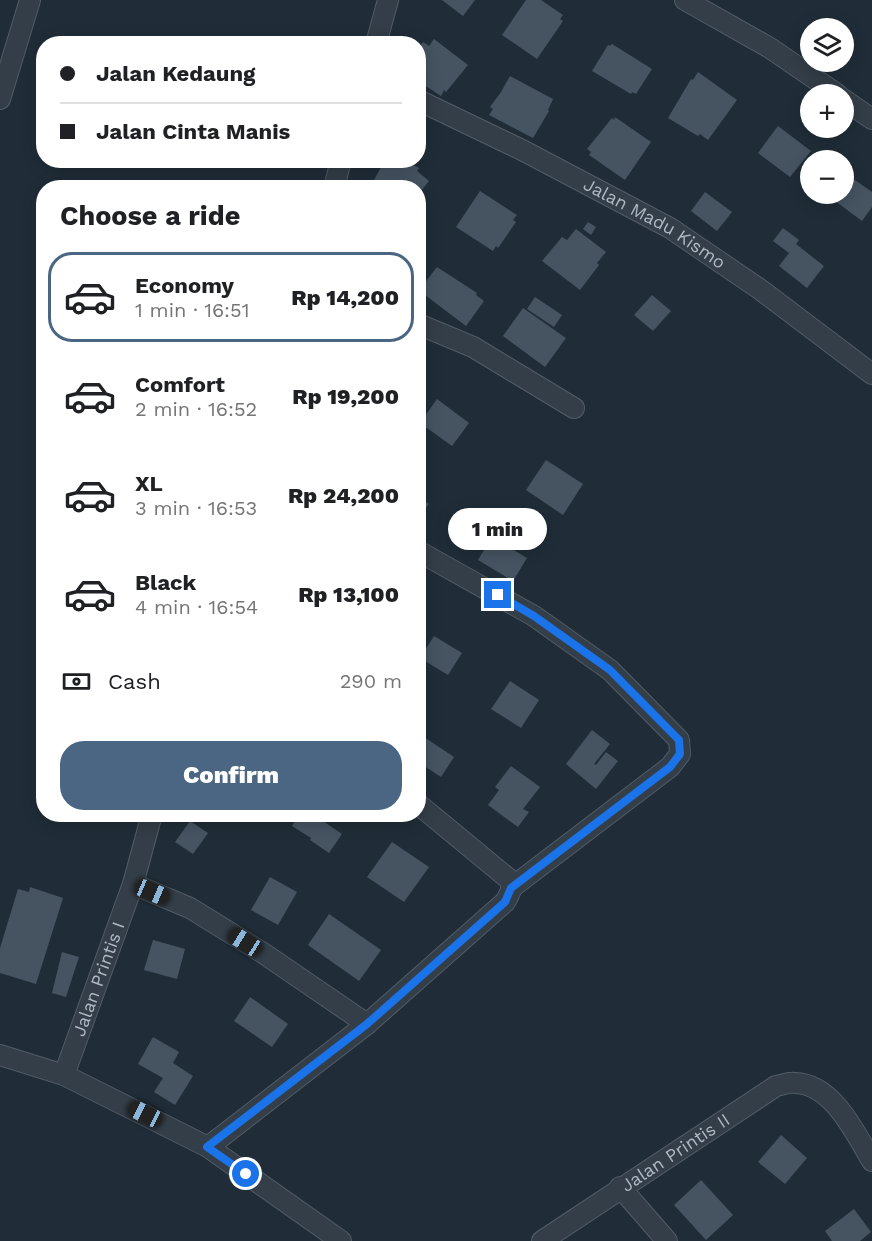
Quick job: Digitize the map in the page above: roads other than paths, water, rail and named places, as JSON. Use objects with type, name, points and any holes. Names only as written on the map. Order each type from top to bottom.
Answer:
[{"type":"street","points":[[0,99],[30,0]]},
{"type":"street","points":[[378,36],[388,0]]},
{"type":"street","points":[[685,0],[770,48],[822,84]]},
{"type":"street","name":"Jalan Madu Kismo","points":[[426,104],[524,151],[670,228],[761,290],[872,374]]},
{"type":"street","points":[[854,107],[872,119]]},
{"type":"street","points":[[426,327],[473,347],[574,408]]},
{"type":"street","points":[[426,555],[534,616],[610,670],[679,740],[680,754],[670,767],[511,888]]},
{"type":"street","points":[[207,1147],[367,1024],[505,902],[511,888],[510,880],[426,811]]},
{"type":"street","name":"Jalan Printis I","points":[[64,1075],[133,884],[150,822]]},
{"type":"street","points":[[133,884],[190,908],[263,953],[367,1024]]},
{"type":"street","points":[[0,1054],[64,1075],[207,1147],[341,1241]]},
{"type":"street","name":"Jalan Printis II","points":[[542,1241],[620,1187],[776,1086],[795,1083],[816,1089],[838,1107],[872,1161]]},
{"type":"street","points":[[620,1187],[667,1241]]}]
